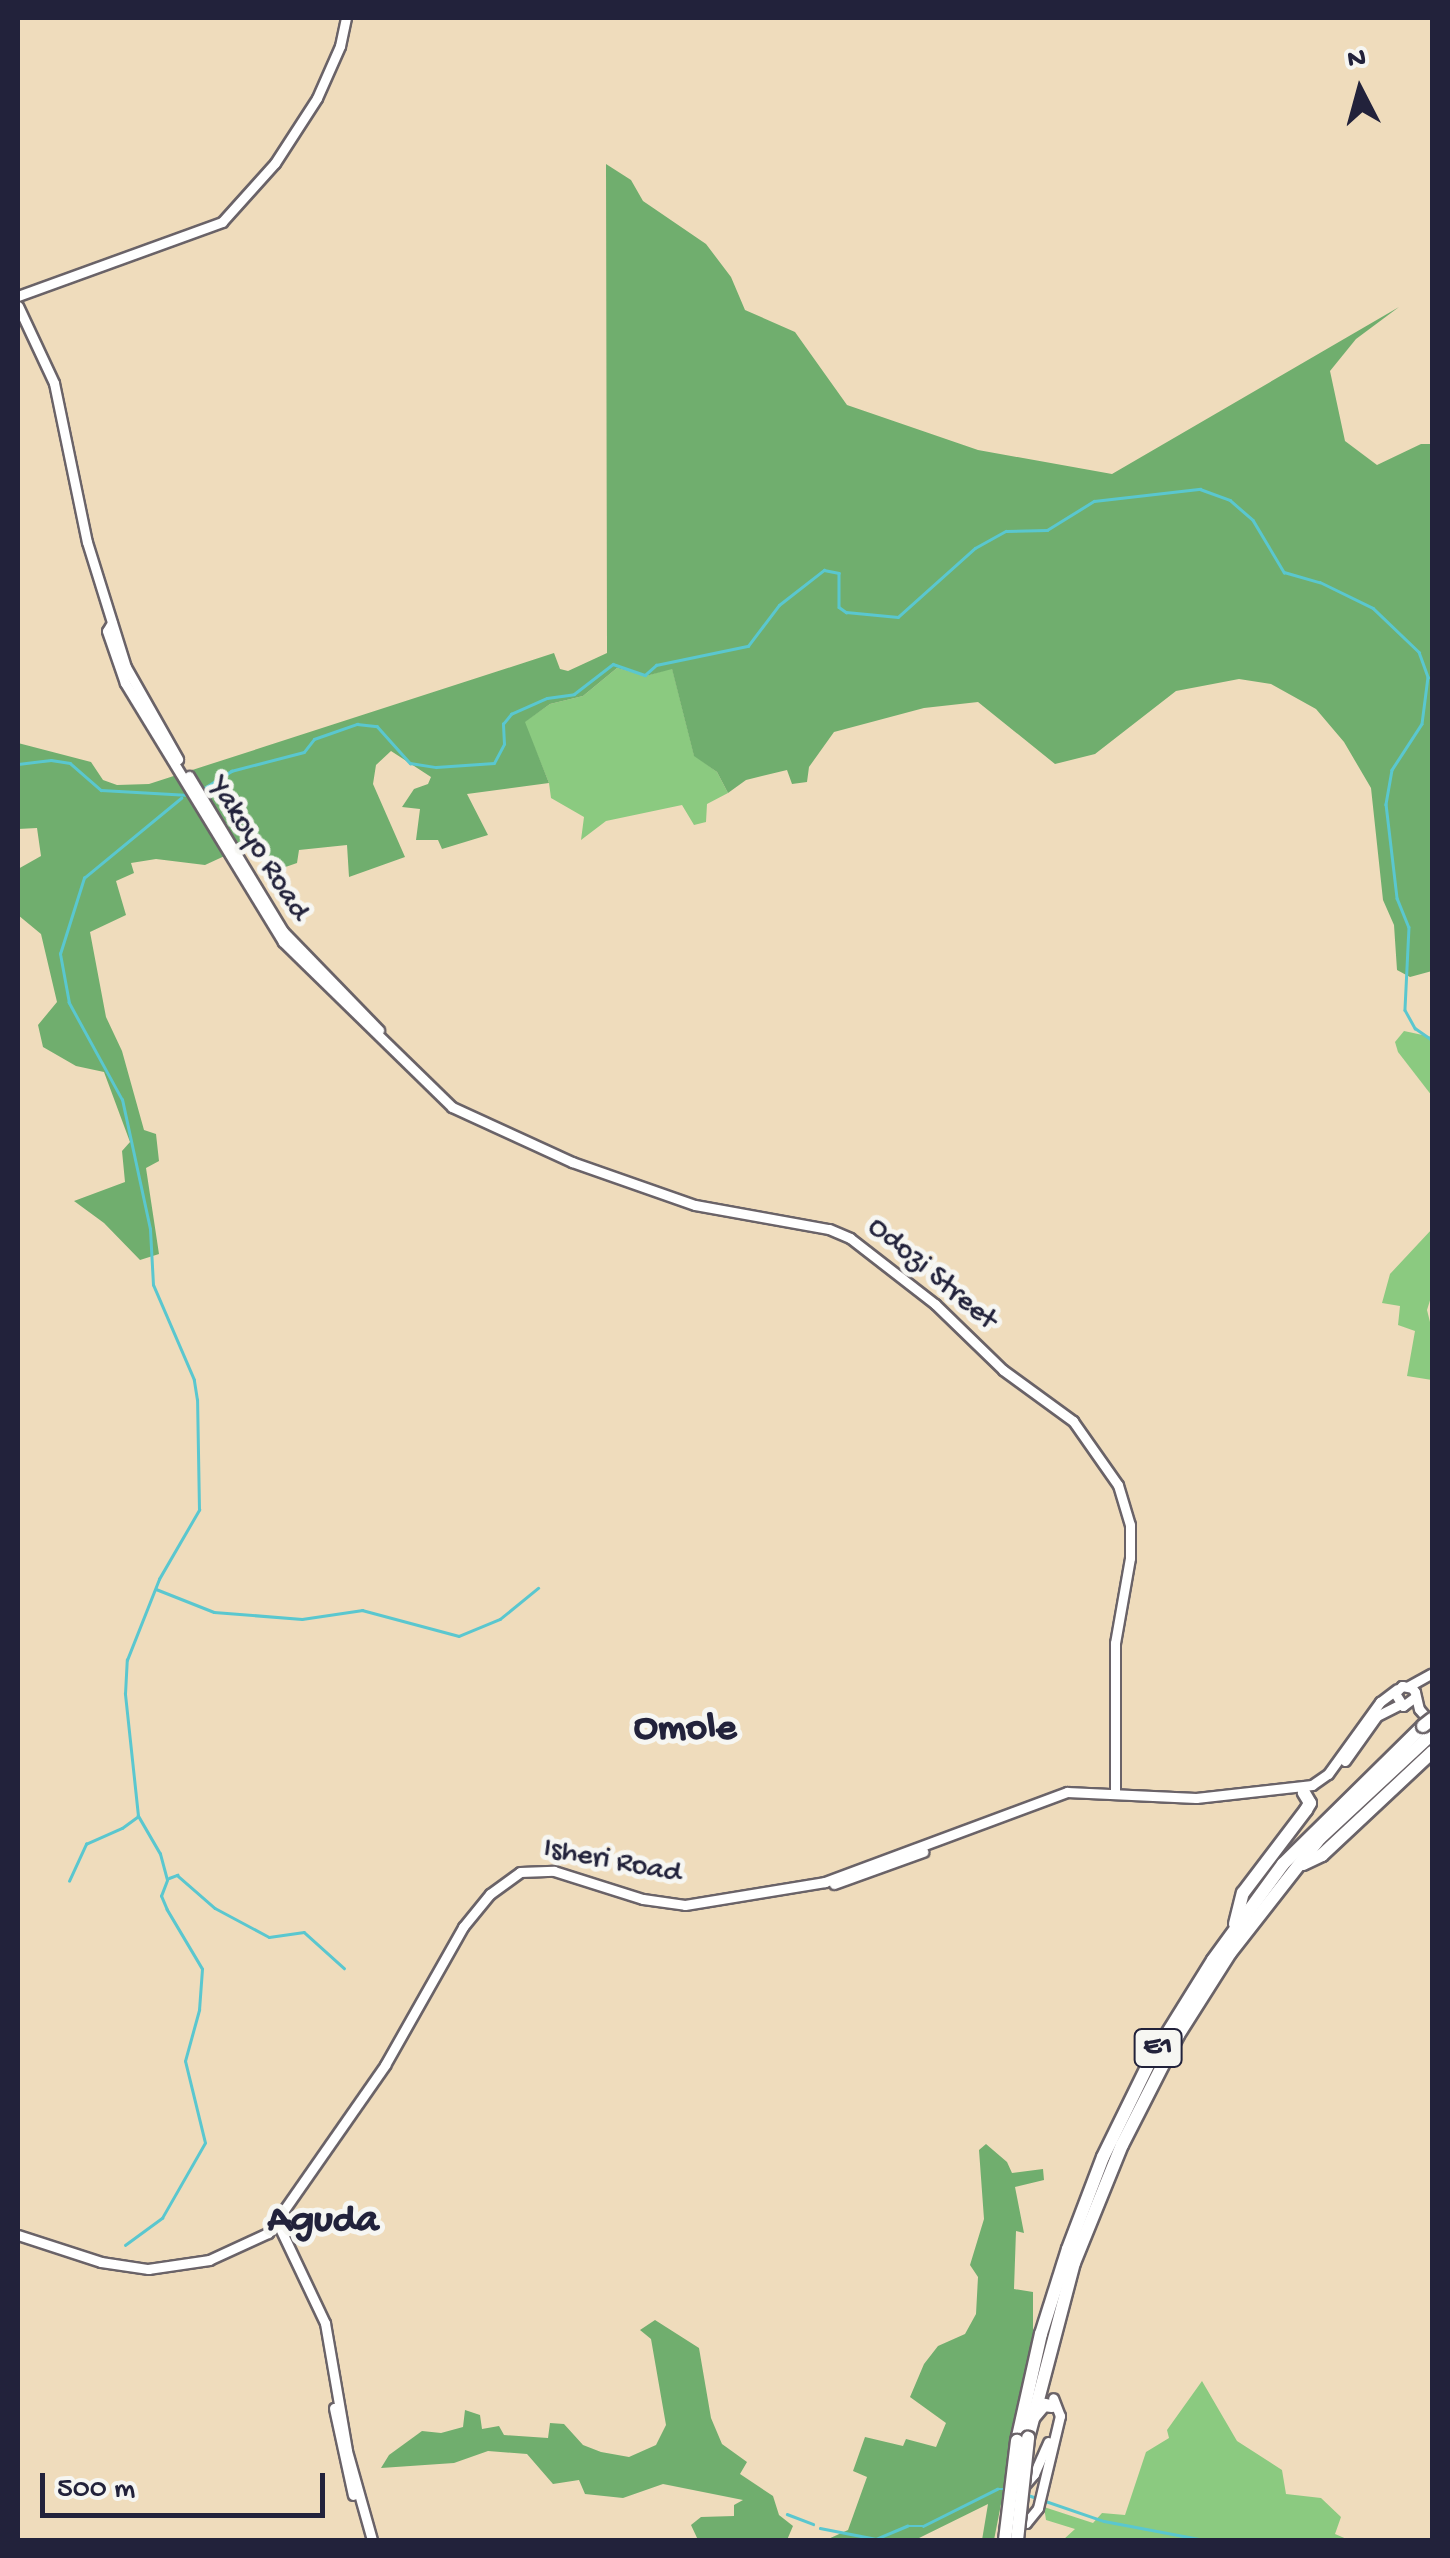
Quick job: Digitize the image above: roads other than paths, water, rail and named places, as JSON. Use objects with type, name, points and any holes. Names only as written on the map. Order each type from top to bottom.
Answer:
[{"type":"highway","name":"E1","points":[[1016,2540],[1023,2440],[1033,2419],[1074,2263],[1138,2111],[1216,1974],[1296,1868],[1320,1838],[1430,1728]]},
{"type":"highway","name":"E1","points":[[1002,2540],[1052,2294],[1103,2156],[1148,2063],[1233,1934],[1313,1831],[1430,1728]]},
{"type":"highway","points":[[1296,1868],[1322,1856],[1432,1752]]},
{"type":"highway","points":[[1233,1934],[1243,1894],[1310,1803],[1304,1792]]},
{"type":"highway","points":[[1033,2419],[1044,2405],[1052,2402],[1042,2376]]},
{"type":"main road","points":[[18,296],[222,222],[275,162],[302,124],[333,65],[346,18]]},
{"type":"main road","points":[[19,308],[54,383],[86,542],[129,681]]},
{"type":"main road","points":[[112,623],[107,631],[112,654],[129,681]]},
{"type":"main road","name":"Yakoyo Road","points":[[129,681],[294,954],[390,1050]]},
{"type":"main road","name":"Odozi Street","points":[[390,1050],[459,1113],[572,1162],[712,1210],[817,1227],[850,1238],[935,1304],[1003,1370],[1073,1421],[1118,1485],[1130,1525],[1130,1558],[1115,1643],[1115,1792]]},
{"type":"main road","points":[[1419,1710],[1403,1706],[1395,1698],[1397,1689],[1432,1676]]},
{"type":"main road","points":[[1304,1792],[1324,1785],[1377,1716],[1403,1706],[1432,1676]]},
{"type":"main road","points":[[1409,1686],[1430,1728]]},
{"type":"main road","name":"Isheri Road","points":[[277,2228],[394,2051],[463,1927],[490,1894],[512,1876],[570,1874],[643,1899],[684,1905],[805,1887],[855,1874],[1055,1796],[1080,1790],[1196,1798],[1312,1785],[1328,1774],[1380,1702],[1397,1689]]},
{"type":"main road","name":"Isheri Road","points":[[891,1860],[1072,1796],[1197,1802],[1304,1792]]},
{"type":"main road","name":"Isheri Road","points":[[18,2237],[101,2262],[148,2269],[209,2260],[277,2228],[291,2214],[396,2058],[480,1912],[508,1884],[529,1873]]},
{"type":"main road","points":[[291,2214],[286,2234],[328,2331],[347,2452],[369,2540]]},
{"type":"main road","points":[[277,2228],[294,2256]]},
{"type":"main road","points":[[277,2228],[321,2324],[339,2442],[369,2540]]},
{"type":"main road","points":[[1001,2521],[1026,2523],[1035,2516],[1039,2477],[1060,2416],[1052,2402]]},
{"type":"main road","points":[[330,2452],[339,2442]]},
{"type":"main road","points":[[1002,2540],[1001,2521],[1018,2492],[1039,2477]]},
{"type":"waterway","points":[[201,790],[231,771],[304,752],[314,739],[357,724],[377,726],[410,763],[436,767],[494,763],[504,744],[503,724],[511,714],[547,698],[574,694],[613,664],[645,675],[656,665],[748,646],[779,605],[824,570],[839,573],[839,607],[846,612],[898,617],[975,548],[1006,531],[1047,530],[1094,501],[1200,489],[1230,500],[1253,520],[1284,572],[1320,582],[1373,608],[1419,652],[1428,677],[1422,724],[1392,770],[1386,804],[1397,898],[1409,927],[1405,1010],[1415,1028],[1432,1040]]},
{"type":"waterway","points":[[18,764],[51,760],[70,763],[101,790],[189,795]]},
{"type":"waterway","points":[[125,2245],[162,2218],[205,2143],[185,2061],[199,2010],[202,1969],[161,1896],[167,1880],[160,1854],[138,1816],[125,1694],[127,1660],[159,1579],[199,1510],[197,1400],[194,1380],[153,1285],[150,1229],[122,1100],[69,1003],[60,954],[84,878],[181,798]]},
{"type":"waterway","points":[[156,1589],[214,1612],[302,1619],[362,1610],[459,1636],[500,1619],[538,1588]]},
{"type":"waterway","points":[[69,1881],[86,1844],[137,1817]]},
{"type":"waterway","points":[[169,1878],[177,1875],[215,1908],[269,1937],[304,1932],[344,1968]]},
{"type":"waterway","points":[[820,2528],[876,2539],[907,2526],[923,2526],[997,2489],[1006,2489]]},
{"type":"waterway","points":[[1028,2495],[1104,2521],[1205,2540]]},
{"type":"waterway","points":[[787,2514],[813,2524]]},
{"type":"district","name":"Omole","points":[[685,1730]]},
{"type":"district","name":"Aguda","points":[[323,2222]]}]
